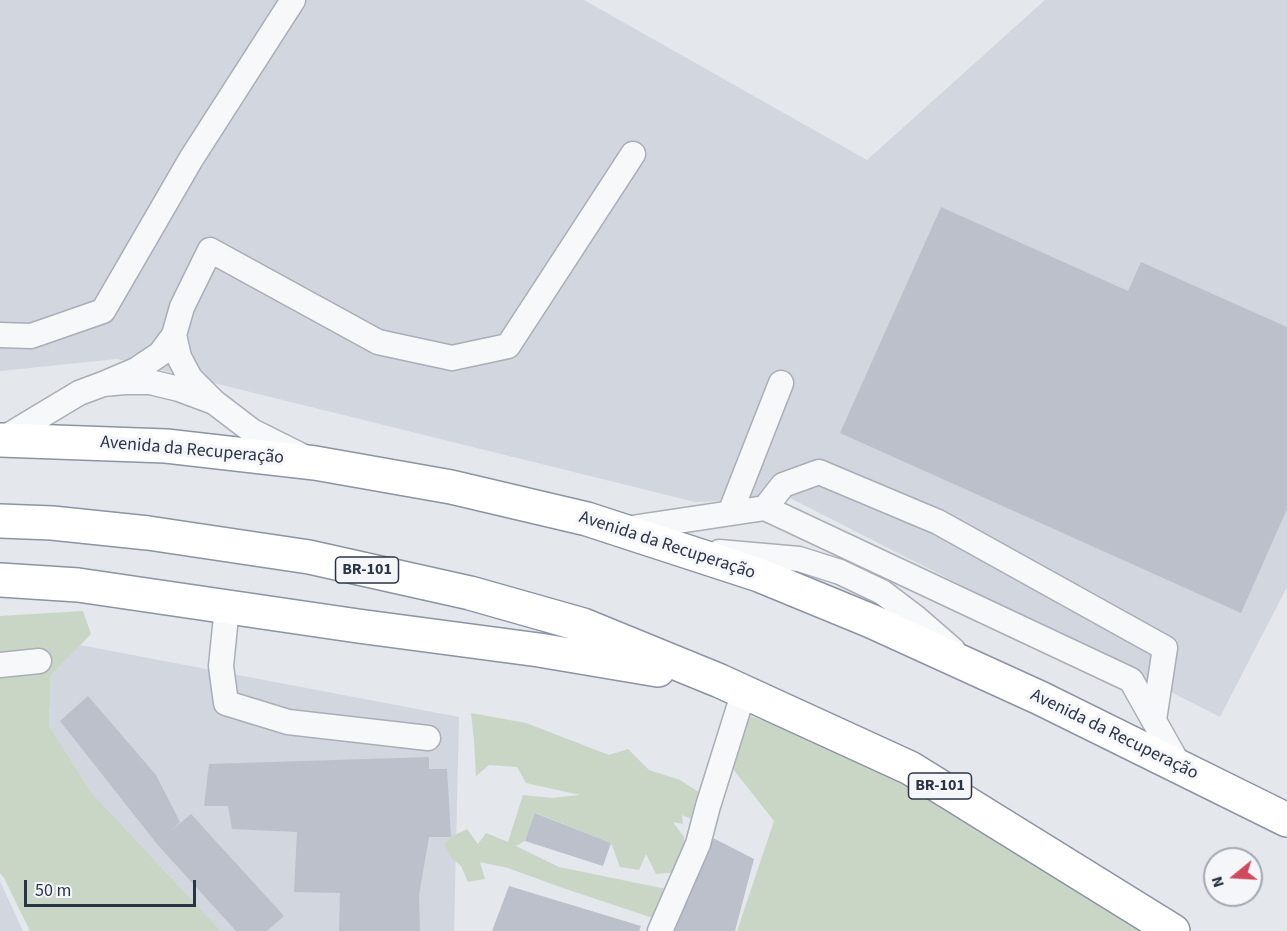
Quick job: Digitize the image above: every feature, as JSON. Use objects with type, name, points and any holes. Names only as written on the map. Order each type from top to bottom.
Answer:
[{"type":"highway","name":"Avenida da Recuperação","points":[[0,440],[166,446],[315,463],[451,487],[587,519],[759,575],[871,621],[1040,698],[1287,820]]},
{"type":"highway","name":"BR-101","points":[[0,521],[52,523],[148,533],[309,556],[470,593],[583,625],[732,686],[910,768],[1173,931]]},
{"type":"highway","points":[[0,580],[78,585],[539,650],[732,686]]},
{"type":"lane","points":[[0,335],[31,336],[103,311],[191,159],[293,0]]},
{"type":"lane","points":[[0,440],[79,393],[136,370],[160,354],[174,335],[182,307],[210,250],[378,342],[452,358],[508,346],[633,154]]},
{"type":"lane","points":[[174,335],[179,357],[190,378],[214,402],[252,431],[315,463]]},
{"type":"lane","points":[[104,384],[150,382],[179,389],[214,402]]},
{"type":"lane","points":[[730,513],[781,382]]},
{"type":"lane","points":[[765,508],[783,485],[819,472],[938,522],[1165,648],[1154,720]]},
{"type":"lane","points":[[620,530],[765,508],[1131,680],[1180,767]]},
{"type":"lane","points":[[227,607],[221,666],[226,703],[288,722],[428,738]]},
{"type":"lane","points":[[0,665],[39,661]]},
{"type":"lane","points":[[660,931],[698,844],[732,686]]},
{"type":"shaded area","points":[[0,0],[584,0],[867,160],[1045,0],[1287,0],[1287,587],[1220,717],[790,498],[695,502],[117,359],[0,371]]},
{"type":"shaded area","points":[[80,645],[459,717],[454,931],[221,931],[92,793],[49,726],[51,675]]},
{"type":"shaded area","points":[[0,881],[23,931],[0,931]]},
{"type":"green space","points":[[83,611],[91,634],[51,675],[49,726],[92,793],[221,931],[30,931],[0,873],[0,616]]},
{"type":"green space","points":[[471,713],[526,723],[609,755],[628,749],[649,770],[680,780],[700,793],[694,804],[711,810],[705,825],[682,815],[683,824],[673,822],[684,837],[686,852],[677,872],[656,874],[646,854],[639,870],[620,867],[611,843],[536,813],[525,841],[516,846],[559,867],[671,890],[659,920],[508,868],[480,862],[485,879],[468,882],[461,866],[450,856],[444,844],[451,837],[467,829],[478,844],[486,833],[508,842],[523,795],[552,798],[580,795],[526,783],[517,767],[489,765],[476,776]]},
{"type":"green space","points":[[750,716],[845,749],[1152,931],[737,931],[774,821],[729,764]]},
{"type":"building","points":[[941,207],[1128,291],[1141,262],[1287,327],[1287,509],[1241,613],[840,433]]},
{"type":"building","points":[[88,696],[156,775],[180,822],[171,831],[191,814],[284,916],[267,931],[236,931],[157,844],[60,721]]},
{"type":"building","points":[[429,757],[429,769],[447,769],[451,837],[429,837],[419,895],[420,931],[339,931],[340,893],[294,892],[297,832],[232,829],[228,806],[204,806],[209,764]]},
{"type":"building","points":[[535,813],[611,843],[603,866],[525,841]]},
{"type":"building","points":[[713,838],[754,859],[735,931],[669,931],[674,917]]},
{"type":"building","points":[[509,886],[641,926],[639,931],[492,931]]}]
